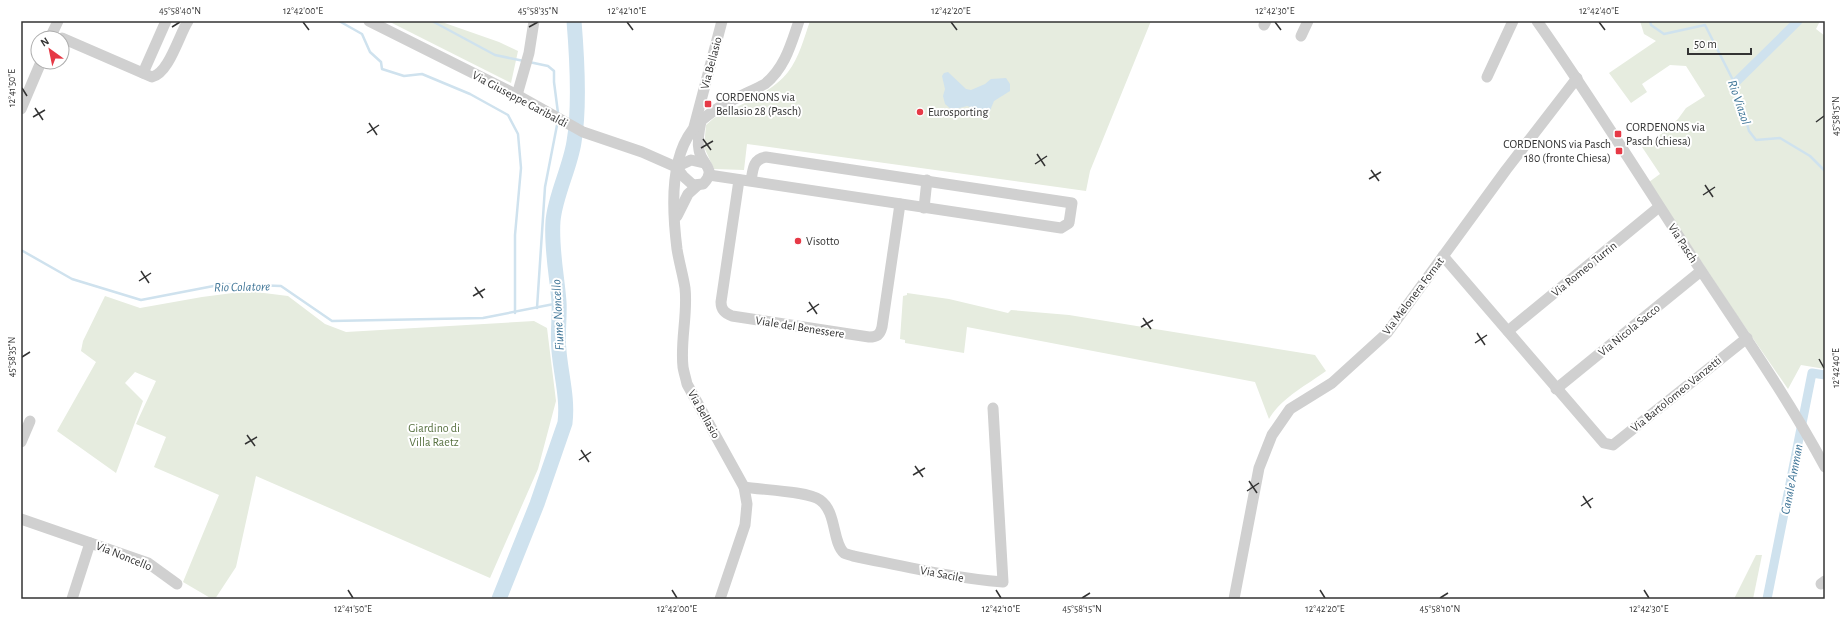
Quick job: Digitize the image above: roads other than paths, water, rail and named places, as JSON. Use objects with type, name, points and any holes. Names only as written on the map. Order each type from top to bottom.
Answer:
[{"type":"street","points":[[143,73],[166,21]]},
{"type":"street","points":[[70,43],[143,73],[155,76],[166,66],[188,21]]},
{"type":"street","name":"Via Giuseppe Garibaldi","points":[[369,21],[517,95],[583,132],[642,152],[676,167]]},
{"type":"street","points":[[517,95],[529,53],[534,21]]},
{"type":"street","name":"Via Bellasio","points":[[720,599],[744,525],[747,504],[744,488],[687,384],[683,366],[686,310],[685,288],[677,250],[675,220],[676,167],[681,151],[697,124],[722,21]]},
{"type":"street","name":"Via Bellasio","points":[[697,124],[710,113],[765,84],[773,78],[787,55],[799,21]]},
{"type":"street","points":[[1301,36],[1308,21]]},
{"type":"street","points":[[1487,76],[1513,21]]},
{"type":"street","name":"Via Pasch","points":[[1537,21],[1577,78],[1701,271],[1747,338],[1797,417],[1825,467]]},
{"type":"street","points":[[21,109],[37,70]]},
{"type":"street","name":"Via Melonera Fornat","points":[[1234,599],[1259,468],[1272,435],[1290,409],[1332,383],[1387,333],[1506,170],[1577,78]]},
{"type":"street","name":"Via Bellasio","points":[[697,124],[699,151],[704,163],[709,169],[709,175]]},
{"type":"street","points":[[675,220],[688,194],[698,185],[703,184],[709,175],[1060,228],[1069,223],[1072,202],[766,157],[760,158],[755,162],[751,181]]},
{"type":"street","points":[[698,185],[686,180],[676,167],[691,160],[704,163]]},
{"type":"street","name":"Viale del Benessere","points":[[739,180],[721,302],[721,308],[725,313],[732,316],[869,337],[875,337],[880,334],[882,327],[900,204]]},
{"type":"street","points":[[924,208],[927,180]]},
{"type":"street","name":"Via Romeo Turrin","points":[[1508,331],[1660,207]]},
{"type":"street","points":[[1443,256],[1556,389]]},
{"type":"street","name":"Via Nicola Sacco","points":[[1556,389],[1701,271]]},
{"type":"street","name":"Via Bartolomeo Vanzetti","points":[[1556,389],[1604,443],[1612,445],[1747,338]]},
{"type":"street","name":"Via Sacile","points":[[744,488],[810,495],[820,500],[828,508],[840,546],[844,553],[964,578],[1003,582],[993,408]]},
{"type":"street","points":[[21,442],[30,421]]},
{"type":"street","name":"Via Noncello","points":[[21,519],[148,563],[178,584]]},
{"type":"street","name":"Via Noncello","points":[[72,599],[90,543]]},
{"type":"water","points":[[948,72],[966,89],[971,90],[985,84],[991,79],[1006,78],[1010,84],[1010,91],[994,101],[989,113],[983,115],[967,106],[952,110],[945,104],[943,96],[945,89],[942,76],[944,73]]},
{"type":"waterway","points":[[339,21],[362,34],[370,52],[381,62],[382,69],[404,76],[422,74],[470,94],[508,115],[518,134],[521,168],[515,235],[515,313]]},
{"type":"waterway","points":[[432,21],[495,55],[524,61]]},
{"type":"waterway","name":"Fiume Noncello","points":[[499,599],[537,504],[565,423],[565,396],[558,345],[559,302],[553,252],[553,221],[559,192],[572,152],[576,128],[577,82],[574,21]]},
{"type":"waterway","name":"Rio Viazol","points":[[1650,21],[1651,25],[1664,34],[1705,25],[1737,88],[1749,131],[1756,140],[1780,138],[1810,156],[1825,171]]},
{"type":"waterway","points":[[1735,83],[1798,21]]},
{"type":"waterway","points":[[529,62],[548,66],[554,71],[558,113]]},
{"type":"waterway","points":[[537,308],[545,187],[558,120]]},
{"type":"waterway","name":"Rio Colatore","points":[[21,250],[72,279],[141,300],[224,284],[281,286],[332,321],[483,318],[559,303]]},
{"type":"waterway","name":"Canale Amman","points":[[1767,599],[1812,373],[1825,375]]},
{"type":"place","name":"CORDENONS via Bellasio 28 (Pasch)","points":[[708,104]]},
{"type":"place","name":"Eurosporting","points":[[920,112]]},
{"type":"place","name":"CORDENONS via Pasch (chiesa)","points":[[1618,134]]},
{"type":"place","name":"CORDENONS via Pasch 180 (fronte Chiesa)","points":[[1619,151]]},
{"type":"place","name":"Visotto","points":[[798,241]]},
{"type":"park label","name":"Giardino di Villa Raetz","points":[[434,435]]}]
